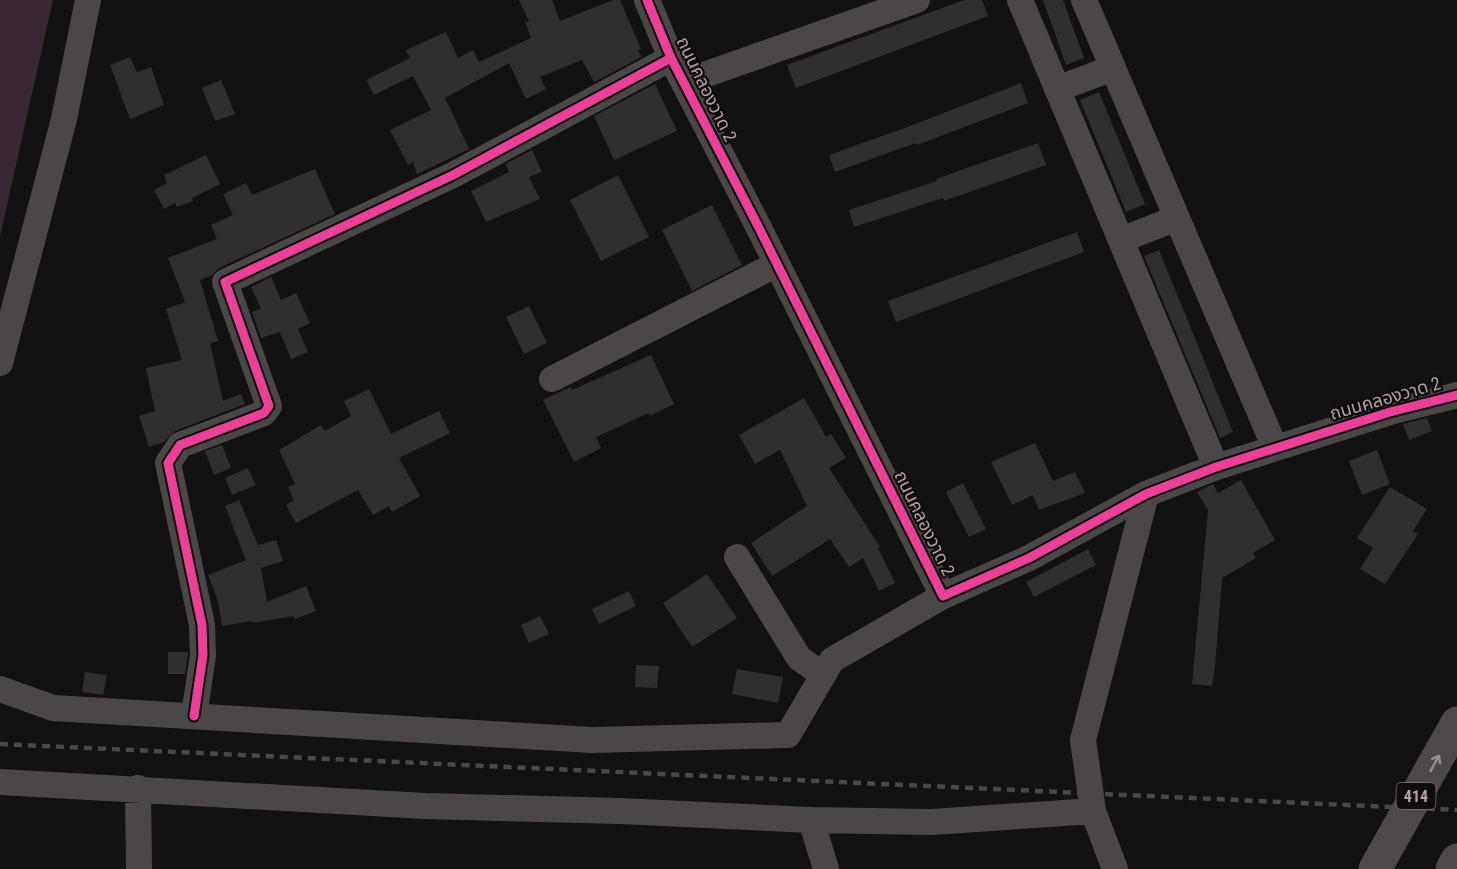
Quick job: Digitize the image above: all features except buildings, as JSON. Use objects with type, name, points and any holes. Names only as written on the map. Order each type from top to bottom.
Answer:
[{"type":"main road","name":"414","points":[[1375,869],[1457,723]]},
{"type":"main road","points":[[1452,869],[1457,860]]},
{"type":"street","points":[[0,363],[64,118],[88,0]]},
{"type":"street","name":"ถนนคลองวาด 2","points":[[647,0],[671,58],[943,596],[1029,558],[1146,494],[1216,467],[1275,448],[1390,412],[1457,395]]},
{"type":"street","points":[[684,82],[916,0]]},
{"type":"street","points":[[1020,0],[1216,467]]},
{"type":"street","points":[[1084,0],[1275,448]]},
{"type":"street","points":[[194,716],[203,655],[202,625],[168,463],[180,445],[264,413],[269,406],[225,282],[453,175],[671,58]]},
{"type":"street","points":[[1057,89],[1113,68]]},
{"type":"street","points":[[1121,240],[1178,218]]},
{"type":"street","points":[[552,378],[777,264]]},
{"type":"street","points":[[1115,869],[1093,811],[1083,740],[1146,494]]},
{"type":"street","points":[[737,557],[799,658],[824,675]]},
{"type":"street","points":[[0,689],[53,708],[592,740],[788,735],[832,660],[943,596]]},
{"type":"street","points":[[0,782],[425,806],[620,811],[811,820],[932,822],[1093,811]]},
{"type":"street","points":[[138,788],[139,869]]},
{"type":"street","points":[[811,820],[826,869]]},
{"type":"shaded area","points":[[0,0],[53,0],[0,236]]},
{"type":"railway","points":[[0,744],[1457,810]]},
{"type":"cycle path","points":[[647,0],[671,58],[758,226],[943,596],[1029,558],[1146,494],[1216,467],[1390,412],[1457,395]]},
{"type":"cycle path","points":[[194,716],[203,655],[202,625],[168,463],[180,445],[264,413],[269,406],[225,282],[453,175],[671,58]]}]
